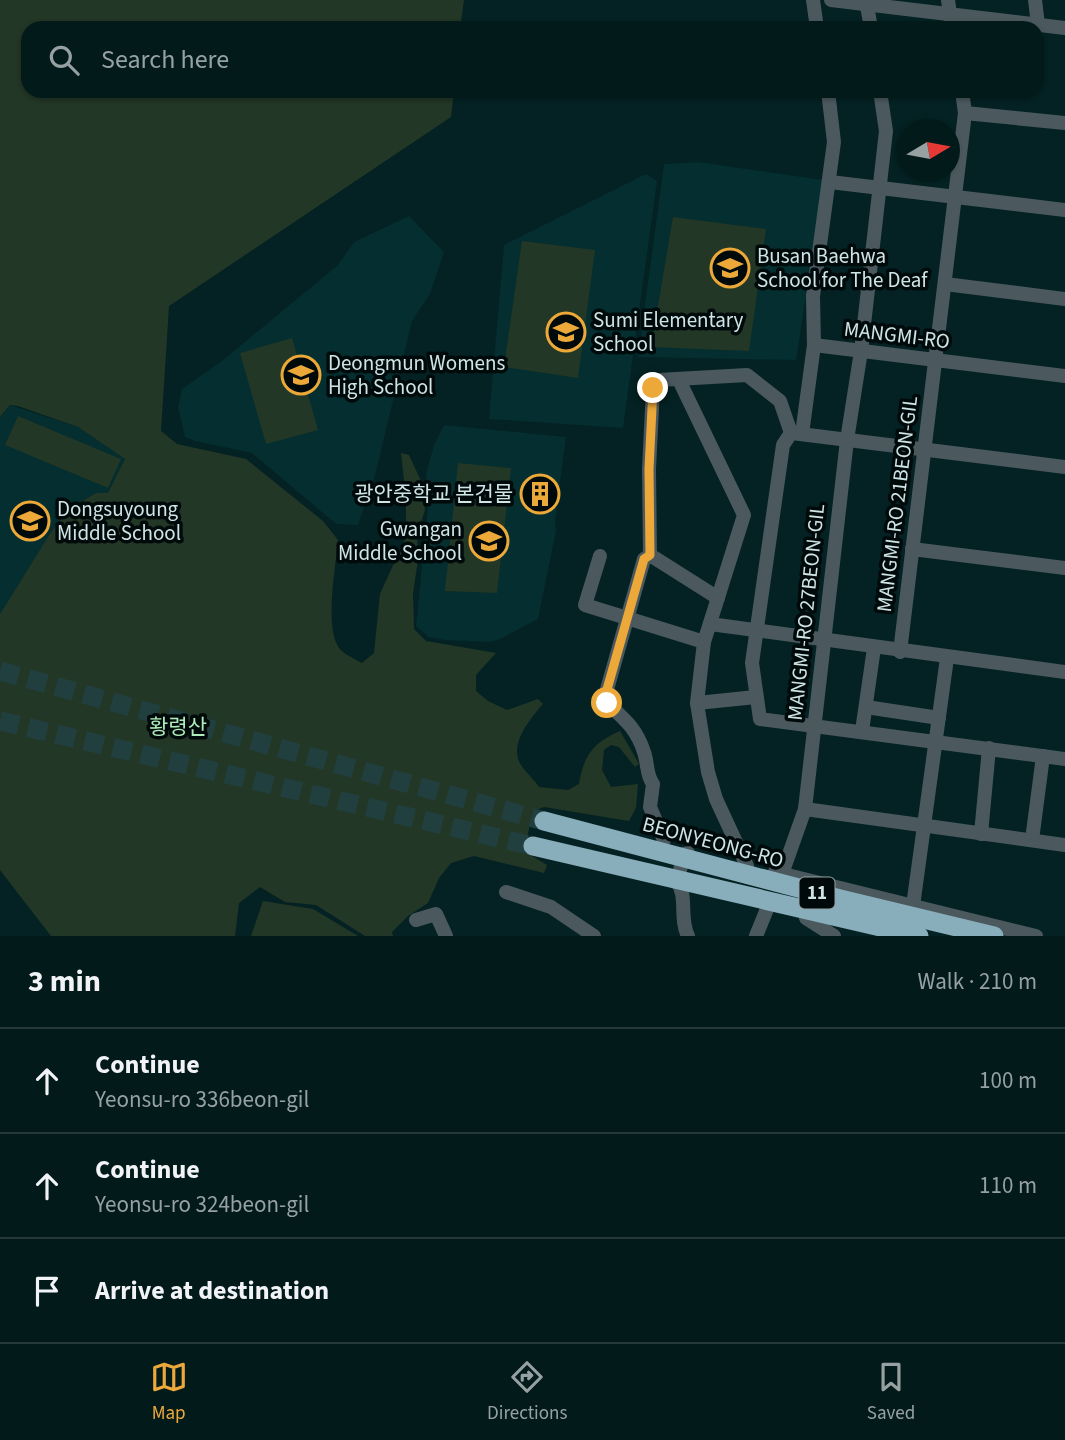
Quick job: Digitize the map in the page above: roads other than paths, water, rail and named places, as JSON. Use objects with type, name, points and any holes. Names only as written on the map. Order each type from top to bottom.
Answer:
[{"type":"highway","name":"BEONYEONG-RO","points":[[544,821],[840,900],[994,936]]},
{"type":"highway","name":"BEONYEONG-RO","points":[[533,845],[919,936]]},
{"type":"street","points":[[813,0],[816,21]]},
{"type":"street","points":[[831,0],[867,2],[1006,21]]},
{"type":"street","points":[[1035,0],[1038,21]]},
{"type":"street","points":[[867,2],[870,21]]},
{"type":"street","points":[[1044,26],[1065,28]]},
{"type":"street","points":[[814,345],[813,296],[834,142],[829,98]]},
{"type":"street","name":"MANGMI-RO 27BEON-GIL","points":[[782,874],[805,809],[846,440],[861,351],[880,188],[886,131],[881,98]]},
{"type":"street","name":"MANGMI-RO 21BEON-GIL","points":[[900,652],[965,113],[963,98]]},
{"type":"street","points":[[965,113],[1065,123]]},
{"type":"street","points":[[830,182],[1065,210]]},
{"type":"street","points":[[945,284],[1065,299]]},
{"type":"street","name":"MANGMI-RO","points":[[815,725],[760,719],[752,663],[783,445],[796,433],[814,345],[1065,376]]},
{"type":"street","points":[[650,555],[649,469],[653,388],[659,380],[747,375],[780,401],[796,433],[1065,467]]},
{"type":"street","points":[[679,380],[744,515],[704,642],[697,703],[708,772],[716,799],[747,866]]},
{"type":"street","points":[[912,549],[1065,568]]},
{"type":"street","points":[[650,555],[718,598]]},
{"type":"street","points":[[650,555],[644,559],[604,700],[634,728],[645,754],[649,779],[653,784],[650,807],[664,840]]},
{"type":"street","points":[[600,556],[585,605],[704,642]]},
{"type":"street","points":[[710,624],[900,652],[1065,672]]},
{"type":"street","points":[[862,731],[874,648]]},
{"type":"street","points":[[913,906],[947,658]]},
{"type":"street","points":[[697,703],[756,696]]},
{"type":"street","points":[[866,707],[939,718]]},
{"type":"street","points":[[815,725],[1065,759]]},
{"type":"street","points":[[981,834],[989,748]]},
{"type":"street","points":[[1031,841],[1043,756]]},
{"type":"street","points":[[805,809],[1065,845]]},
{"type":"street","points":[[881,936],[683,889],[677,882],[684,854],[692,852],[1036,936]]},
{"type":"street","points":[[683,889],[683,925],[688,936]]},
{"type":"street","points":[[506,892],[551,907],[594,936]]},
{"type":"street","points":[[756,936],[767,909]]},
{"type":"street","points":[[416,920],[436,914],[446,936]]},
{"type":"street","points":[[806,918],[834,936]]},
{"type":"tunnel","points":[[0,671],[544,821]]},
{"type":"tunnel","points":[[0,721],[533,846]]},
{"type":"place","name":"Busan Baehwa School for The Deaf","points":[[730,268]]},
{"type":"place","name":"Sumi Elementary School","points":[[566,332]]},
{"type":"place","name":"Deongmun Womens High School","points":[[301,375]]},
{"type":"place","name":"광안중학교 본건물","points":[[540,494]]},
{"type":"place","name":"Dongsuyoung Middle School","points":[[30,521]]},
{"type":"place","name":"Gwangan Middle School","points":[[489,541]]},
{"type":"park label","name":"황령산","points":[[178,727]]}]
